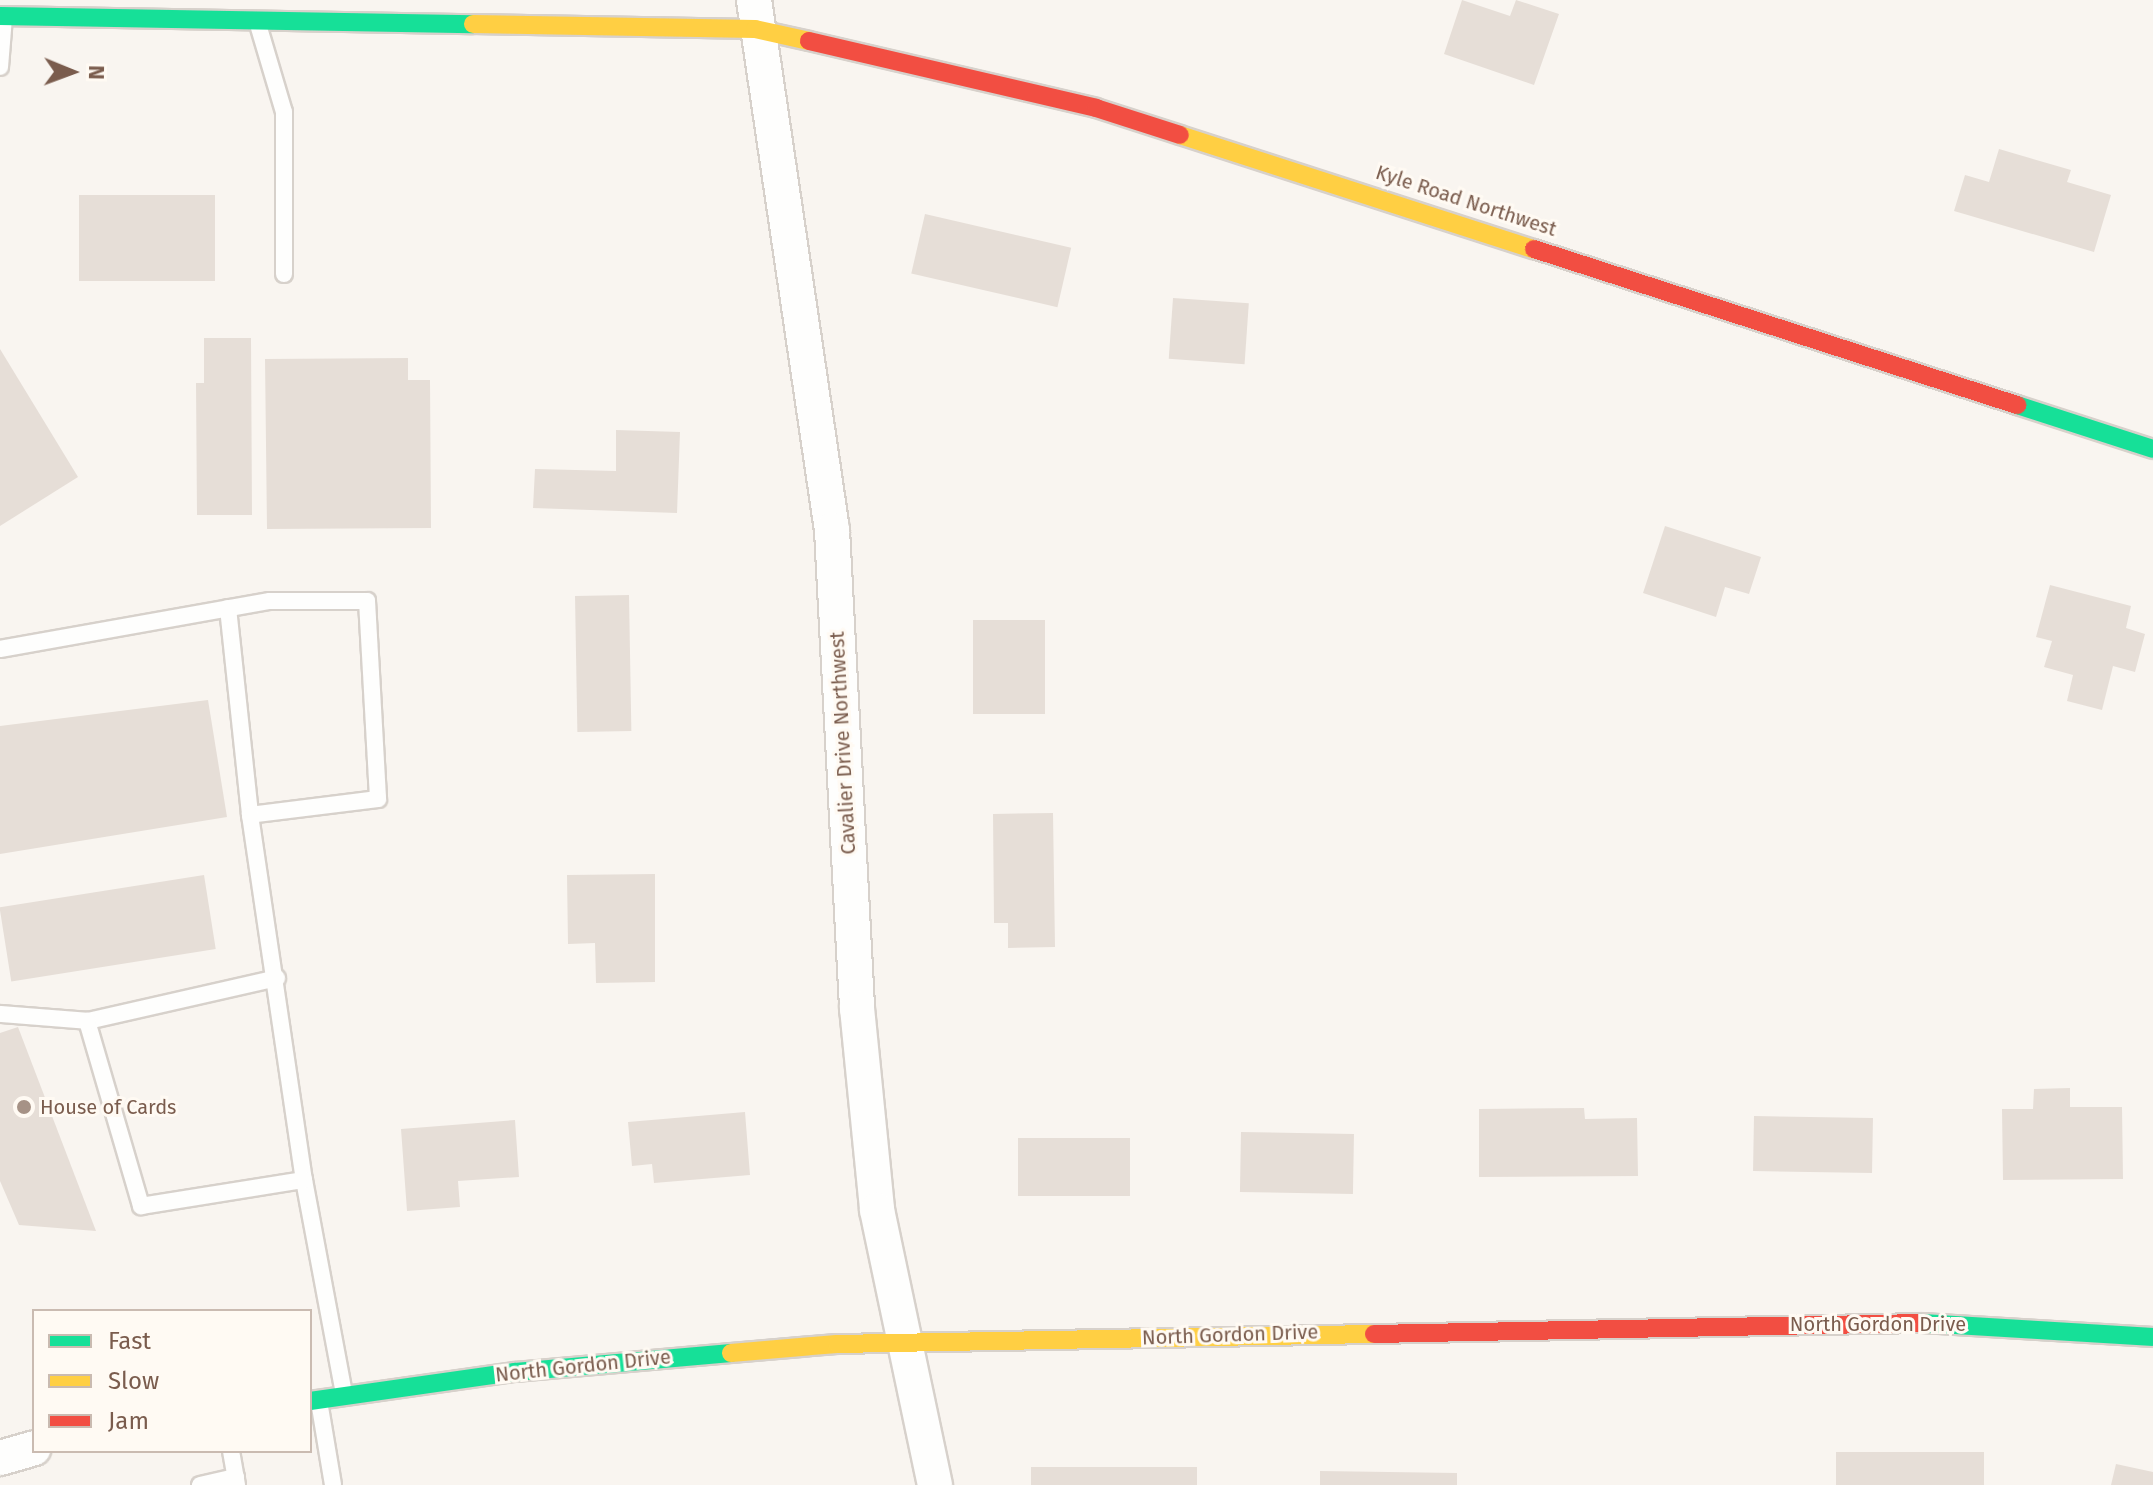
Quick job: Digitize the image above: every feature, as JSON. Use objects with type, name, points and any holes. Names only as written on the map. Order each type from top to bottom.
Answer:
[{"type":"street","name":"Kyle Road Northwest","points":[[2,16],[256,20],[754,15],[1096,108],[2153,449]]},
{"type":"street","name":"Cavalier Drive Northwest","points":[[754,15],[832,530],[857,1008],[877,1210],[935,1485]]},
{"type":"street","name":"North Gordon Drive","points":[[314,1400],[715,1352],[907,1343],[1930,1323],[2153,1337]]},
{"type":"street","points":[[0,1458],[32,1449]]},
{"type":"lane","points":[[0,67],[2,16]]},
{"type":"lane","points":[[256,20],[284,112],[284,274]]},
{"type":"lane","points":[[0,649],[228,608],[367,601],[378,799],[250,815]]},
{"type":"lane","points":[[228,608],[250,815],[277,978],[304,1180],[345,1396]]},
{"type":"lane","points":[[0,1014],[88,1021],[277,978]]},
{"type":"lane","points":[[88,1021],[141,1206],[304,1180]]},
{"type":"lane","points":[[314,1400],[333,1485]]},
{"type":"lane","points":[[200,1485],[236,1481],[231,1453]]},
{"type":"building","points":[[1462,0],[1510,16],[1516,0],[1559,14],[1534,85],[1444,54]]},
{"type":"building","points":[[1999,149],[2071,170],[2067,182],[2111,195],[2094,252],[1954,211],[1965,175],[1989,182]]},
{"type":"building","points":[[79,195],[215,195],[215,281],[79,281]]},
{"type":"building","points":[[925,214],[1071,248],[1057,307],[911,273]]},
{"type":"building","points":[[1173,298],[1249,303],[1245,364],[1169,359]]},
{"type":"building","points":[[204,338],[251,338],[252,515],[197,515],[196,383],[204,383]]},
{"type":"building","points":[[0,349],[78,477],[0,526]]},
{"type":"building","points":[[408,358],[408,380],[430,380],[431,528],[267,529],[265,359]]},
{"type":"building","points":[[616,430],[680,432],[677,513],[533,508],[535,469],[616,471]]},
{"type":"building","points":[[1665,526],[1761,557],[1749,594],[1725,587],[1716,617],[1643,593]]},
{"type":"building","points":[[2050,585],[2131,606],[2126,628],[2145,634],[2135,672],[2113,666],[2102,710],[2067,701],[2073,675],[2044,667],[2052,641],[2036,637]]},
{"type":"building","points":[[629,595],[631,731],[577,732],[575,596]]},
{"type":"building","points":[[973,620],[1045,620],[1045,714],[973,714]]},
{"type":"building","points":[[208,700],[227,817],[0,854],[0,726]]},
{"type":"building","points":[[1053,813],[1055,947],[1008,948],[1008,923],[994,923],[993,814]]},
{"type":"building","points":[[655,874],[655,982],[596,983],[595,943],[568,944],[567,875]]},
{"type":"building","points":[[204,875],[216,949],[11,981],[0,907]]},
{"type":"building","name":"House of Cards","points":[[18,1027],[96,1231],[19,1225],[0,1181],[0,1033]]},
{"type":"building","points":[[2070,1088],[2070,1107],[2122,1107],[2123,1179],[2003,1180],[2002,1109],[2033,1109],[2034,1089]]},
{"type":"building","points":[[1584,1108],[1585,1119],[1637,1118],[1638,1176],[1479,1177],[1479,1109]]},
{"type":"building","points":[[745,1112],[750,1175],[654,1183],[652,1164],[632,1166],[628,1122]]},
{"type":"building","points":[[1754,1116],[1873,1118],[1872,1173],[1753,1171]]},
{"type":"building","points":[[515,1120],[519,1177],[458,1181],[460,1207],[407,1211],[401,1129]]},
{"type":"building","points":[[1241,1132],[1354,1134],[1353,1194],[1240,1192]]},
{"type":"building","points":[[1018,1138],[1130,1138],[1130,1196],[1018,1196]]},
{"type":"building","points":[[1836,1452],[1984,1452],[1984,1485],[1836,1485]]},
{"type":"building","points":[[2116,1464],[2153,1472],[2153,1485],[2111,1485]]},
{"type":"building","points":[[1031,1467],[1197,1467],[1197,1485],[1031,1485]]},
{"type":"building","points":[[1320,1471],[1457,1473],[1457,1485],[1320,1485]]},
{"type":"traffic: fast","points":[[0,16],[473,24]]},
{"type":"traffic: fast","points":[[2017,405],[2153,449]]},
{"type":"traffic: fast","points":[[1923,1323],[2153,1337]]},
{"type":"traffic: fast","points":[[312,1401],[515,1372],[731,1353]]},
{"type":"traffic: slow","points":[[473,24],[755,29],[809,41]]},
{"type":"traffic: slow","points":[[1180,135],[1534,249]]},
{"type":"traffic: slow","points":[[731,1353],[837,1344],[1374,1334]]},
{"type":"traffic: jam","points":[[809,41],[1096,108],[1180,135]]},
{"type":"traffic: jam","points":[[1534,249],[2017,405]]},
{"type":"traffic: jam","points":[[1374,1334],[1923,1323]]},
{"type":"place","name":"House of Cards","points":[[24,1107]]}]
